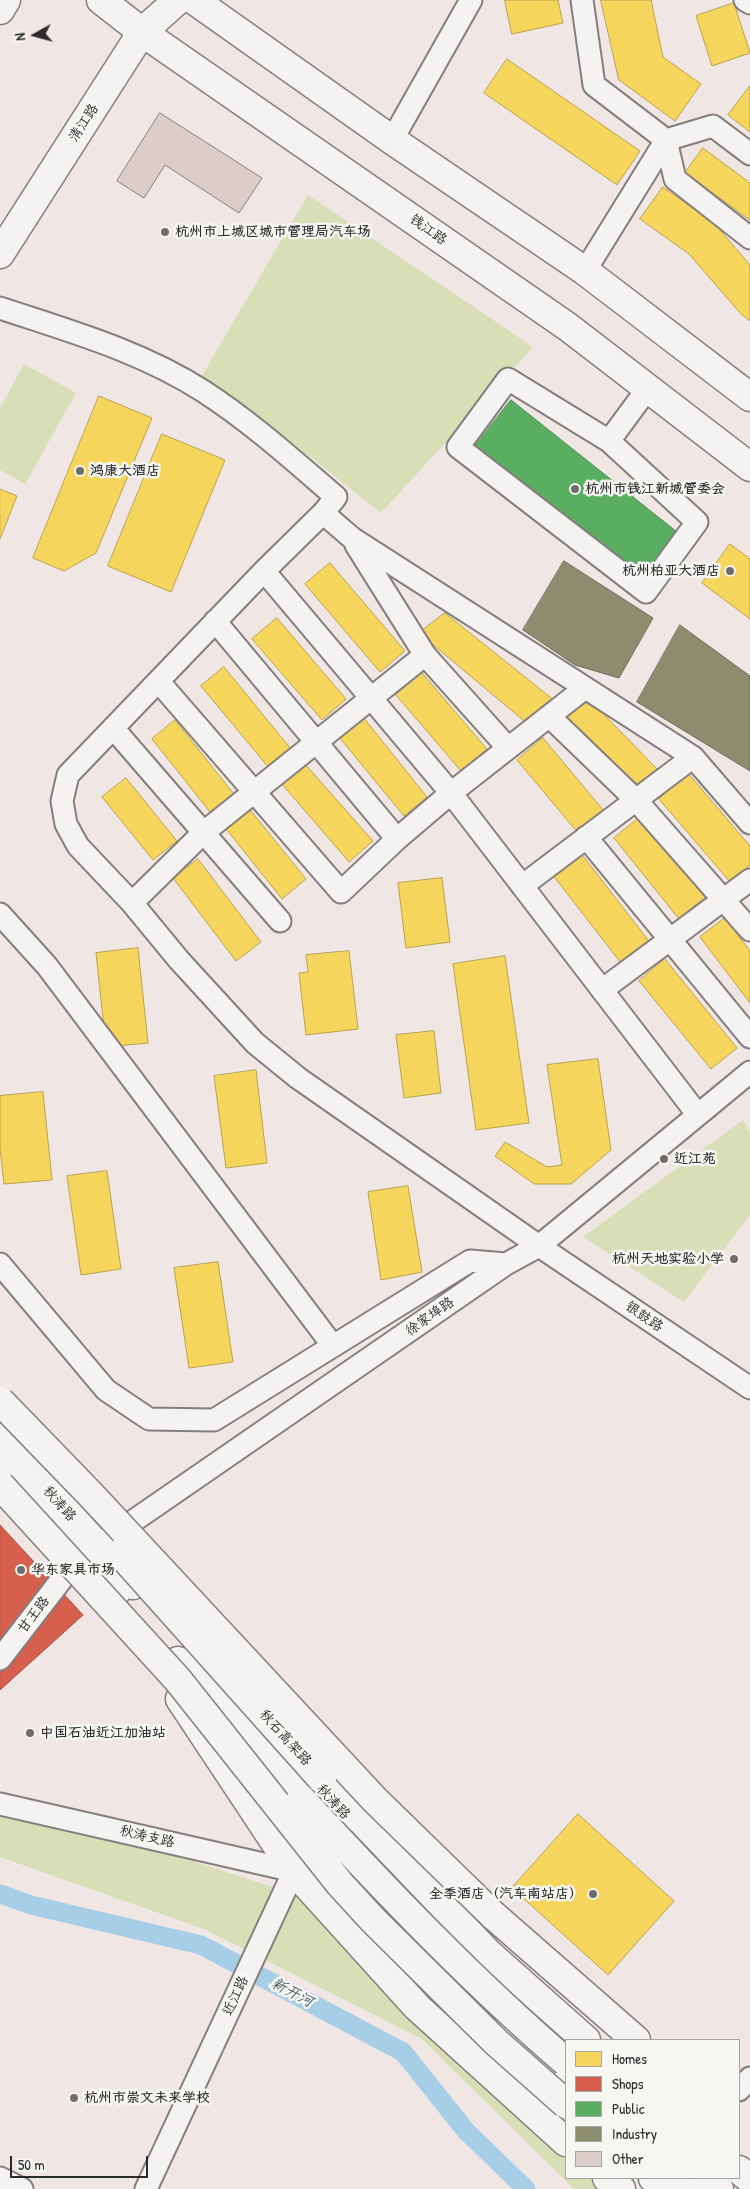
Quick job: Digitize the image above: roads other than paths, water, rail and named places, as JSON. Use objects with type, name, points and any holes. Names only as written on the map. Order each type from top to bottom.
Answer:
[{"type":"main road","points":[[0,10],[6,0]]},
{"type":"main road","name":"钱江路","points":[[101,0],[142,32],[560,322],[750,467]]},
{"type":"main road","name":"清江路","points":[[0,254],[142,32],[178,0]]},
{"type":"main road","points":[[194,0],[392,140],[585,271],[750,397]]},
{"type":"main road","points":[[0,1401],[92,1496],[375,1800],[493,1915],[635,2039]]},
{"type":"main road","name":"秋石高架路","points":[[0,1419],[322,1779],[388,1849],[488,1953],[585,2039]]},
{"type":"main road","name":"秋涛路","points":[[0,1438],[97,1546],[406,1879],[579,2039]]},
{"type":"main road","name":"秋石高架路","points":[[0,1463],[359,1862],[503,2006],[565,2061]]},
{"type":"main road","points":[[0,1484],[178,1680],[340,1884],[373,1920],[496,2042],[565,2103]]},
{"type":"main road","points":[[0,1496],[348,1878],[459,1989],[565,2083]]},
{"type":"main road","points":[[168,1681],[294,1871],[417,2007],[565,2141]]},
{"type":"main road","points":[[740,2160],[750,2168]]},
{"type":"main road","points":[[740,2171],[750,2179]]},
{"type":"main road","points":[[609,2179],[621,2189]]},
{"type":"main road","points":[[653,2179],[666,2189]]},
{"type":"main road","points":[[678,2179],[691,2189]]},
{"type":"main road","points":[[706,2179],[719,2189]]},
{"type":"street","points":[[392,140],[471,0]]},
{"type":"street","points":[[582,0],[594,85],[666,140],[674,179],[750,238]]},
{"type":"street","points":[[745,0],[750,3]]},
{"type":"street","points":[[585,271],[666,140],[713,126],[750,154]]},
{"type":"street","name":"银鼓路","points":[[0,308],[94,340],[148,362],[202,390],[258,430],[336,496],[323,513],[215,621],[159,682],[68,775],[62,801],[66,824],[78,846],[132,903],[179,960],[255,1043],[298,1078],[539,1246],[750,1388]]},
{"type":"street","points":[[508,379],[609,442],[697,522],[646,592],[458,447],[508,379]]},
{"type":"street","points":[[609,442],[648,388]]},
{"type":"street","points":[[323,513],[352,538],[693,757],[750,823]]},
{"type":"street","points":[[352,538],[426,655],[508,748]]},
{"type":"street","points":[[264,571],[451,793],[698,1114]]},
{"type":"street","points":[[215,621],[397,839]]},
{"type":"street","points":[[132,903],[204,834],[254,791],[426,655]]},
{"type":"street","points":[[159,682],[341,892],[397,839],[451,793],[585,688]]},
{"type":"street","points":[[549,716],[636,800],[725,899],[750,930]]},
{"type":"street","points":[[113,728],[280,921]]},
{"type":"street","points":[[522,886],[693,757]]},
{"type":"street","points":[[586,837],[750,1037]]},
{"type":"street","points":[[602,990],[750,880]]},
{"type":"street","points":[[0,914],[47,966],[333,1346]]},
{"type":"street","name":"徐家埠路","points":[[97,1546],[506,1264],[539,1246],[750,1072]]},
{"type":"street","points":[[0,1264],[106,1390],[149,1419],[214,1420],[470,1261],[506,1264]]},
{"type":"street","name":"甘王路","points":[[0,1659],[68,1571]]},
{"type":"street","name":"秋涛支路","points":[[0,1804],[294,1871]]},
{"type":"street","name":"近江路","points":[[146,2189],[294,1871],[348,1818]]},
{"type":"street","points":[[740,2089],[750,2078]]},
{"type":"street","points":[[0,2178],[22,2189]]},
{"type":"street","points":[[641,2189],[651,2179]]},
{"type":"waterway","name":"新开河","points":[[0,1894],[31,1905],[201,1945],[403,2052],[466,2131],[526,2189]]},
{"type":"place","name":"杭州市上城区城市管理局汽车场","points":[[165,232]]},
{"type":"place","name":"鸿康大酒店","points":[[80,471]]},
{"type":"place","name":"杭州市钱江新城管委会","points":[[575,489]]},
{"type":"place","name":"杭州柏亚大酒店","points":[[730,571]]},
{"type":"place","name":"近江苑","points":[[664,1159]]},
{"type":"place","name":"杭州天地实验小学","points":[[734,1259]]},
{"type":"place","name":"华东家具市场","points":[[21,1570]]},
{"type":"place","name":"中国石油近江加油站","points":[[30,1733]]},
{"type":"place","name":"全季酒店（汽车南站店）","points":[[593,1894]]},
{"type":"place","name":"杭州市崇文未来学校","points":[[74,2098]]}]
